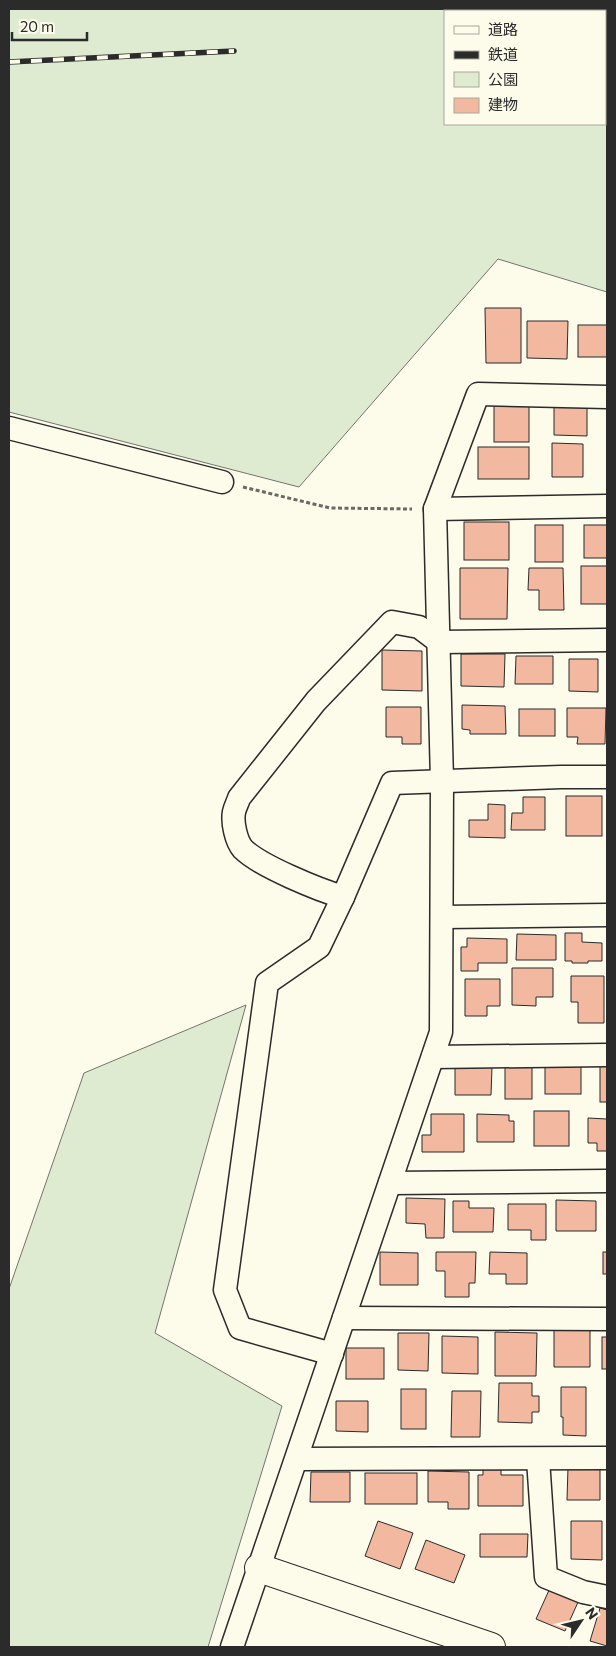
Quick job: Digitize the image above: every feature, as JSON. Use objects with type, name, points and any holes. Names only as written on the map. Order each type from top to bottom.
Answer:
[{"type":"street","points":[[232,1647],[441,1032],[442,781],[435,509],[478,394],[607,396]]},
{"type":"street","points":[[9,428],[222,482]]},
{"type":"street","points":[[435,509],[607,506]]},
{"type":"street","points":[[343,897],[323,891],[256,860],[242,848],[236,834],[234,814],[239,798],[316,701],[392,622],[418,626],[439,642],[607,640]]},
{"type":"street","points":[[332,1354],[240,1328],[225,1290],[267,983],[319,946],[343,897],[392,783],[607,777]]},
{"type":"street","points":[[442,917],[607,915]]},
{"type":"street","points":[[433,1057],[607,1055]]},
{"type":"street","points":[[390,1183],[607,1181]]},
{"type":"street","points":[[344,1318],[607,1319]]},
{"type":"street","points":[[297,1459],[607,1458]]},
{"type":"street","points":[[538,1459],[546,1577],[583,1592],[607,1597]]},
{"type":"street","points":[[259,1568],[491,1647]]},
{"type":"path","points":[[222,482],[330,508],[435,509]]},
{"type":"green space","points":[[9,9],[607,9],[607,292],[498,259],[299,487],[9,412]]},
{"type":"green space","points":[[246,1005],[155,1333],[282,1406],[208,1647],[9,1647],[9,1289],[84,1073]]},
{"type":"building","points":[[485,308],[521,308],[521,363],[486,363]]},
{"type":"building","points":[[527,321],[568,321],[567,359],[527,358]]},
{"type":"building","points":[[578,325],[607,325],[607,357],[578,357]]},
{"type":"building","points":[[554,404],[587,404],[587,436],[554,435]]},
{"type":"building","points":[[494,405],[529,405],[529,442],[494,442]]},
{"type":"building","points":[[552,443],[583,444],[583,477],[552,477]]},
{"type":"building","points":[[478,447],[529,447],[529,479],[478,479]]},
{"type":"building","points":[[464,522],[509,522],[509,560],[464,560]]},
{"type":"building","points":[[535,525],[563,525],[563,562],[535,562]]},
{"type":"building","points":[[584,525],[607,525],[607,558],[584,558]]},
{"type":"building","points":[[581,566],[607,566],[607,604],[581,604]]},
{"type":"building","points":[[460,568],[508,568],[507,619],[460,619]]},
{"type":"building","points":[[529,568],[563,568],[564,610],[539,610],[539,590],[528,590]]},
{"type":"building","points":[[382,650],[422,651],[422,691],[382,690]]},
{"type":"building","points":[[461,654],[505,654],[504,687],[461,686]]},
{"type":"building","points":[[516,656],[553,656],[553,684],[515,684]]},
{"type":"building","points":[[569,659],[598,659],[598,692],[569,691]]},
{"type":"building","points":[[462,705],[505,706],[506,734],[470,734],[470,730],[462,729]]},
{"type":"building","points":[[386,707],[421,707],[421,744],[402,744],[402,737],[386,737]]},
{"type":"building","points":[[567,708],[606,708],[605,744],[577,744],[578,737],[567,737]]},
{"type":"building","points":[[519,709],[555,709],[555,736],[519,736]]},
{"type":"building","points":[[566,796],[602,796],[602,836],[566,836]]},
{"type":"building","points":[[523,797],[545,797],[545,830],[511,830],[512,813],[523,813]]},
{"type":"building","points":[[488,804],[505,805],[505,838],[469,837],[469,820],[488,820]]},
{"type":"building","points":[[565,933],[582,933],[582,942],[602,943],[602,961],[572,963],[572,961],[565,961]]},
{"type":"building","points":[[517,934],[556,935],[556,960],[516,960]]},
{"type":"building","points":[[467,938],[507,939],[507,963],[478,963],[478,971],[461,971],[461,947],[467,947]]},
{"type":"building","points":[[512,968],[553,968],[553,997],[536,997],[536,1006],[512,1005]]},
{"type":"building","points":[[571,976],[604,976],[604,1023],[578,1023],[578,1002],[571,1002]]},
{"type":"building","points":[[465,979],[500,979],[500,1006],[487,1006],[487,1016],[465,1016]]},
{"type":"building","points":[[545,1065],[581,1065],[581,1094],[545,1094]]},
{"type":"building","points":[[455,1066],[492,1067],[491,1095],[455,1095]]},
{"type":"building","points":[[600,1066],[607,1066],[607,1102],[600,1102]]},
{"type":"building","points":[[505,1067],[532,1067],[532,1099],[505,1099]]},
{"type":"building","points":[[534,1111],[569,1111],[569,1146],[534,1146]]},
{"type":"building","points":[[431,1114],[464,1114],[464,1152],[422,1152],[422,1135],[431,1135]]},
{"type":"building","points":[[477,1114],[509,1115],[509,1121],[514,1121],[514,1142],[477,1142]]},
{"type":"building","points":[[588,1118],[607,1119],[607,1151],[597,1151],[597,1143],[588,1143]]},
{"type":"building","points":[[406,1198],[445,1199],[444,1238],[426,1238],[425,1224],[406,1223]]},
{"type":"building","points":[[556,1200],[596,1201],[596,1231],[556,1231]]},
{"type":"building","points":[[453,1201],[469,1201],[469,1208],[494,1208],[493,1232],[453,1232]]},
{"type":"building","points":[[508,1204],[546,1204],[546,1240],[531,1240],[531,1230],[508,1230]]},
{"type":"building","points":[[380,1252],[418,1253],[418,1285],[380,1285]]},
{"type":"building","points":[[436,1252],[476,1252],[475,1283],[469,1283],[469,1297],[445,1297],[445,1271],[436,1271]]},
{"type":"building","points":[[490,1252],[527,1253],[527,1284],[506,1284],[506,1274],[489,1274]]},
{"type":"building","points":[[603,1252],[607,1252],[607,1274],[603,1274]]},
{"type":"building","points":[[554,1328],[590,1329],[590,1367],[554,1367]]},
{"type":"building","points":[[495,1332],[537,1333],[536,1376],[495,1376]]},
{"type":"building","points":[[398,1333],[429,1333],[428,1371],[398,1370]]},
{"type":"building","points":[[442,1336],[478,1337],[478,1374],[442,1373]]},
{"type":"building","points":[[602,1337],[607,1337],[607,1369],[602,1369]]},
{"type":"building","points":[[346,1348],[384,1348],[384,1379],[346,1379]]},
{"type":"building","points":[[499,1383],[532,1383],[532,1396],[539,1396],[539,1412],[532,1412],[532,1423],[498,1422]]},
{"type":"building","points":[[561,1387],[586,1387],[586,1436],[563,1435]]},
{"type":"building","points":[[401,1389],[426,1389],[426,1429],[401,1429]]},
{"type":"building","points":[[452,1391],[481,1391],[480,1437],[451,1437]]},
{"type":"building","points":[[336,1401],[368,1401],[368,1432],[336,1431]]},
{"type":"building","points":[[568,1467],[600,1468],[600,1500],[567,1500]]},
{"type":"building","points":[[483,1469],[501,1469],[501,1475],[523,1475],[523,1506],[478,1506],[478,1475],[483,1475]]},
{"type":"building","points":[[428,1471],[469,1472],[469,1509],[448,1509],[448,1502],[428,1502]]},
{"type":"building","points":[[311,1472],[350,1472],[350,1502],[310,1502]]},
{"type":"building","points":[[365,1473],[417,1473],[417,1504],[365,1504]]},
{"type":"building","points":[[378,1521],[413,1533],[400,1569],[365,1556]]},
{"type":"building","points":[[571,1521],[602,1521],[602,1560],[571,1559]]},
{"type":"building","points":[[480,1534],[528,1534],[527,1557],[480,1557]]},
{"type":"building","points":[[426,1540],[465,1555],[454,1583],[415,1569]]},
{"type":"building","points":[[550,1588],[579,1600],[565,1631],[536,1619]]},
{"type":"building","points":[[600,1608],[607,1610],[607,1646],[590,1641]]},
{"type":"railway","points":[[9,62],[234,51]]}]
